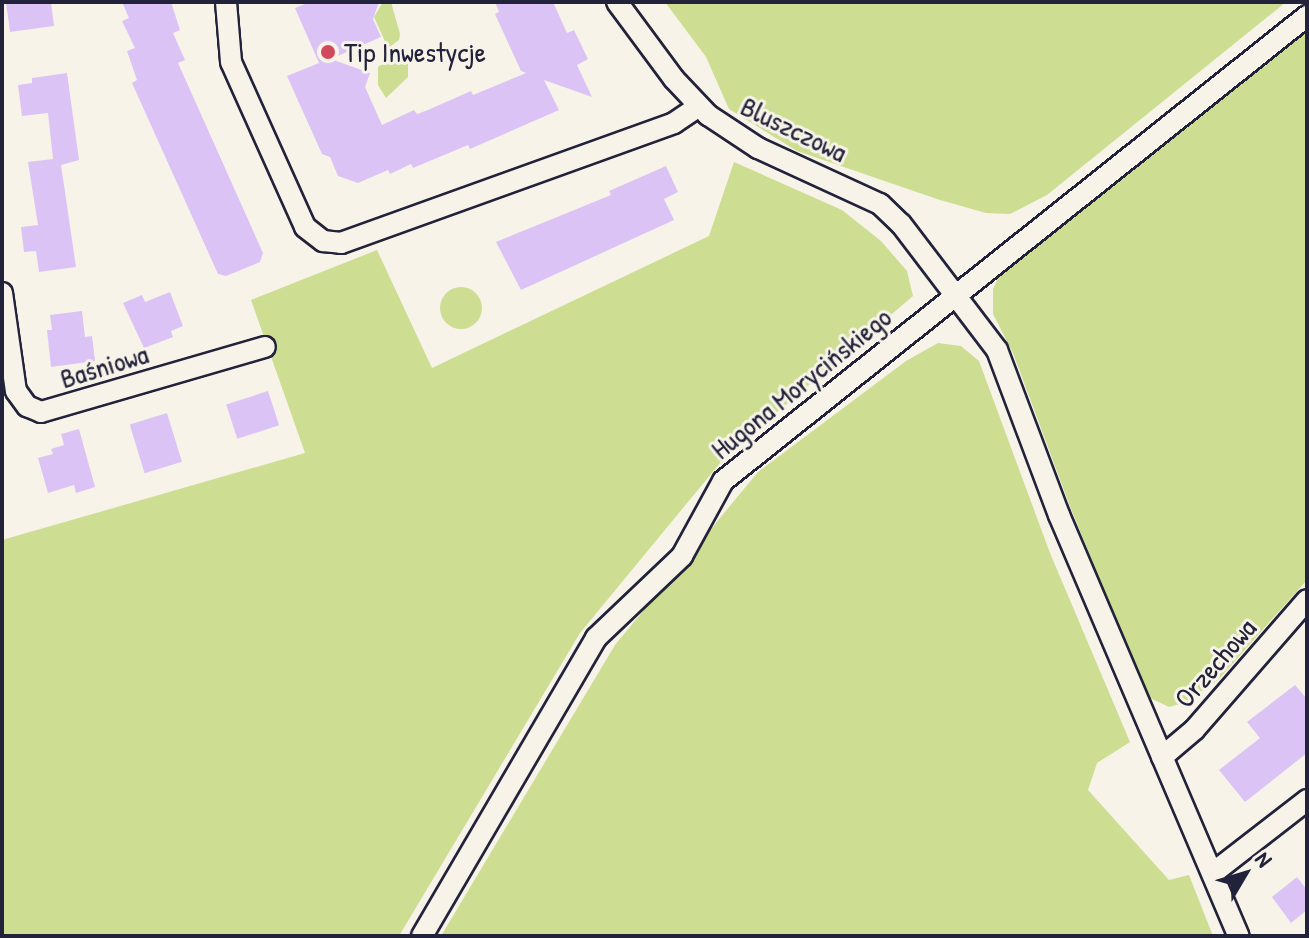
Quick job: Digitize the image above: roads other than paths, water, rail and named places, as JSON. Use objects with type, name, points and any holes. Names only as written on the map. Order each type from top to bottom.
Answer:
[{"type":"street","points":[[226,2],[231,62],[305,227],[325,242],[341,243],[674,123],[699,106]]},
{"type":"street","name":"Bluszczowa","points":[[617,2],[699,106],[758,148],[880,204],[901,224],[997,350],[1059,515],[1239,936]]},
{"type":"street","name":"Hugona Morycińskiego","points":[[422,936],[596,638],[682,556],[723,481],[1307,16]]},
{"type":"street","name":"Baśniowa","points":[[2,293],[16,391],[27,406],[41,412],[265,347]]},
{"type":"street","name":"Orzechowa","points":[[1162,757],[1194,730],[1307,600]]},
{"type":"street","points":[[1213,873],[1307,800]]},
{"type":"place","name":"Tip Inwestycje","points":[[328,52]]}]
